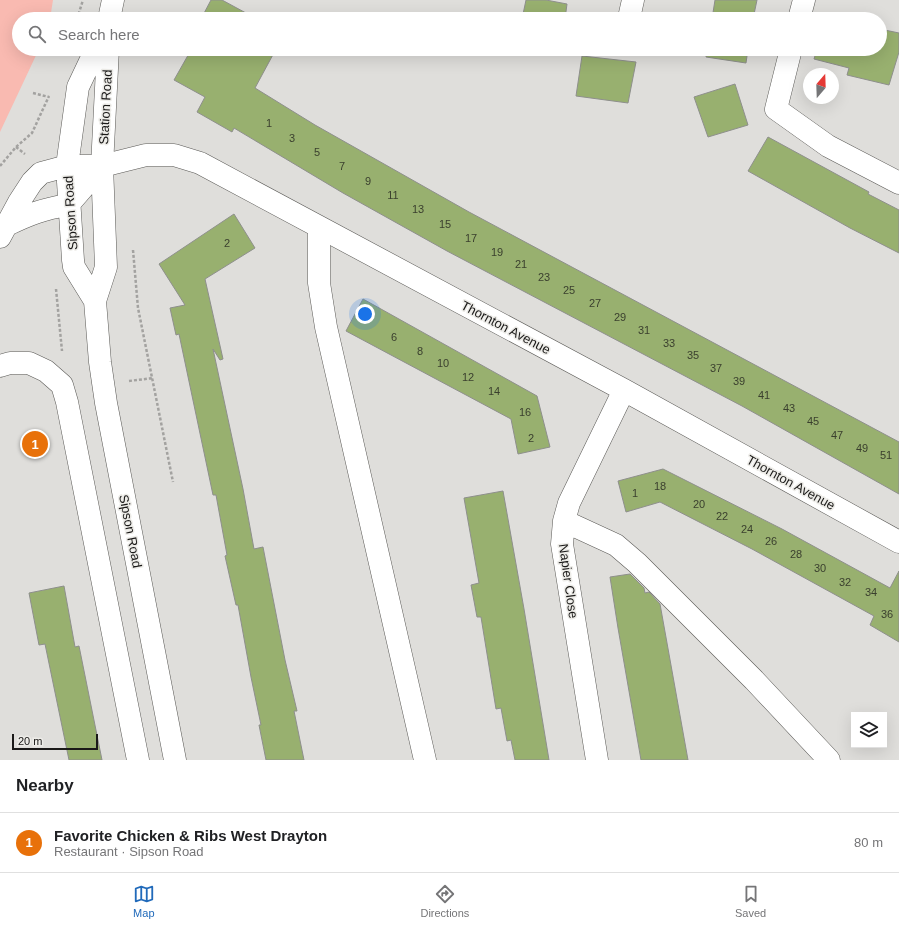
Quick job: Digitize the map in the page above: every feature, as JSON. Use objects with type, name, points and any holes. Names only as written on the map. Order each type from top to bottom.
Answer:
[{"type":"street","points":[[110,12],[113,0]]},
{"type":"street","points":[[801,12],[804,0]]},
{"type":"street","name":"Station Road","points":[[67,166],[78,87],[93,56]]},
{"type":"street","name":"Station Road","points":[[102,166],[108,56]]},
{"type":"street","points":[[790,56],[776,109],[828,146],[899,183]]},
{"type":"street","name":"Thornton Avenue","points":[[3,231],[32,182],[41,173],[67,166],[102,166],[146,155],[174,155],[200,163],[624,390],[899,542]]},
{"type":"street","name":"Sipson Road","points":[[67,166],[68,205],[74,267],[95,301]]},
{"type":"street","points":[[3,231],[30,214],[68,205],[102,166]]},
{"type":"street","name":"Sipson Road","points":[[102,166],[106,267],[95,301],[96,326],[103,384],[175,760]]},
{"type":"street","points":[[319,227],[319,283],[326,327],[425,760]]},
{"type":"street","points":[[0,366],[10,363],[29,364],[46,371],[62,385],[67,402],[138,760]]},
{"type":"street","name":"Napier Close","points":[[597,760],[562,544],[564,520],[569,503],[624,390]]},
{"type":"street","points":[[564,520],[616,545],[637,563],[754,680],[829,760]]},
{"type":"path","points":[[79,12],[83,0]]},
{"type":"path","points":[[0,166],[16,147],[32,133],[52,91]]},
{"type":"path","points":[[33,93],[49,97]]},
{"type":"path","points":[[133,248],[138,308],[173,482]]},
{"type":"path","points":[[56,287],[62,343],[62,385]]},
{"type":"path","points":[[126,381],[152,378]]},
{"type":"shaded area","points":[[0,0],[53,0],[51,12],[12,12],[12,56],[36,56],[0,132]]},
{"type":"building","points":[[211,0],[222,0],[244,12],[205,12]]},
{"type":"building","points":[[526,0],[546,0],[567,4],[566,12],[523,12]]},
{"type":"building","points":[[715,0],[757,0],[754,12],[713,12]]},
{"type":"building","points":[[887,30],[899,33],[899,52],[889,85],[847,75],[849,68],[814,59],[815,56],[887,56]]},
{"type":"building","points":[[188,56],[272,56],[255,88],[315,125],[469,212],[899,442],[899,494],[742,406],[447,251],[343,193],[234,128],[232,132],[197,112],[205,97],[174,80]]},
{"type":"building","points":[[582,56],[636,62],[628,103],[576,96]]},
{"type":"building","points":[[706,56],[747,56],[746,63]]},
{"type":"building","points":[[735,84],[748,125],[708,137],[694,97]]},
{"type":"building","points":[[768,137],[899,210],[899,253],[850,228],[748,171]]},
{"type":"building","points":[[234,214],[255,248],[205,279],[223,359],[220,360],[213,349],[243,489],[254,549],[263,547],[285,660],[297,711],[294,711],[304,760],[266,760],[259,725],[261,725],[238,605],[236,605],[225,556],[227,555],[216,495],[213,495],[179,334],[176,335],[170,308],[185,305],[159,264]]},
{"type":"building","points":[[363,299],[537,396],[550,447],[518,454],[511,419],[346,331]]},
{"type":"building","points":[[663,469],[782,529],[890,588],[899,571],[899,642],[870,625],[874,616],[752,549],[660,502],[626,512],[618,481]]},
{"type":"building","points":[[503,491],[549,760],[515,760],[511,740],[507,741],[501,708],[496,709],[481,617],[477,617],[471,585],[479,583],[464,498]]},
{"type":"building","points":[[630,574],[644,588],[645,593],[649,592],[660,604],[688,760],[641,760],[610,577]]},
{"type":"building","points":[[64,586],[75,647],[79,646],[102,760],[69,760],[45,644],[39,645],[29,593]]},
{"type":"place","name":"Favorite Chicken & Ribs West Drayton","points":[[35,444]]}]
